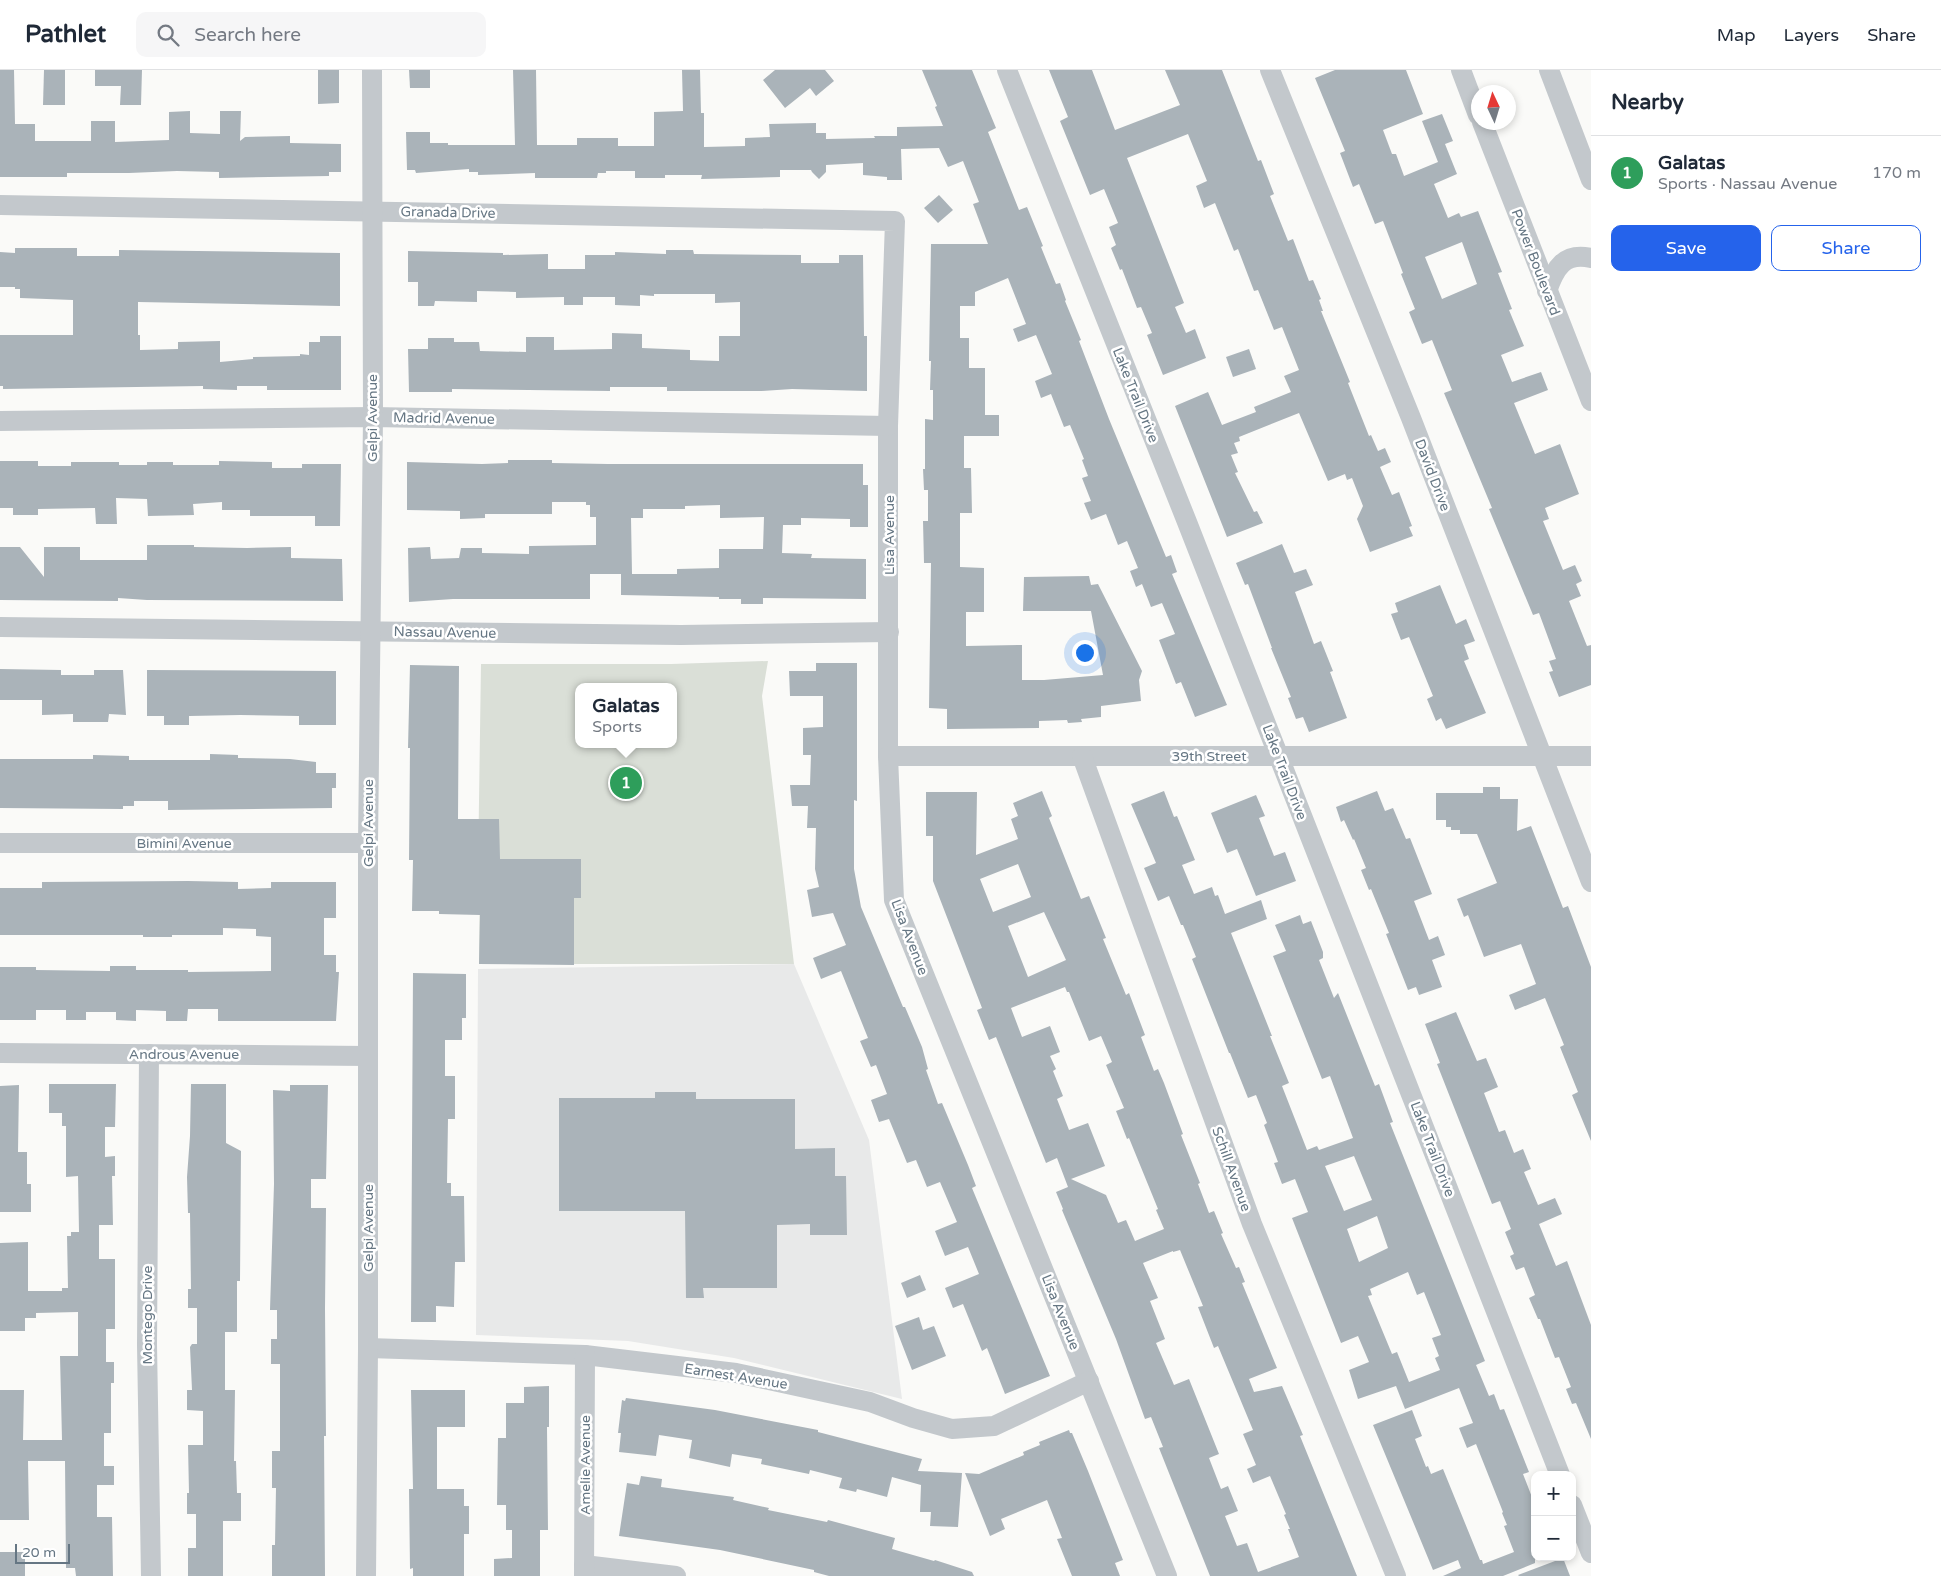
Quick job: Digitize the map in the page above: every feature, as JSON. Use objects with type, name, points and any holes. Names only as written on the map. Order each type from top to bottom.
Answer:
[{"type":"street","name":"Gelpi Avenue","points":[[366,1576],[372,70]]},
{"type":"street","name":"Lake Trail Drive","points":[[1007,70],[1279,756],[1558,1471]]},
{"type":"street","name":"David Drive","points":[[1270,70],[1411,418],[1591,882]]},
{"type":"street","points":[[1461,70],[1471,96]]},
{"type":"street","points":[[1549,70],[1591,180]]},
{"type":"street","name":"Power Boulevard","points":[[1485,130],[1591,401]]},
{"type":"street","name":"Granada Drive","points":[[0,205],[895,221]]},
{"type":"street","name":"Lisa Avenue","points":[[895,221],[888,426],[888,756],[894,900],[1167,1576]]},
{"type":"street","points":[[1547,291],[1552,277],[1561,263],[1571,257],[1591,258]]},
{"type":"street","name":"Madrid Avenue","points":[[0,421],[372,417],[888,426]]},
{"type":"street","name":"Nassau Avenue","points":[[0,627],[681,635],[889,632]]},
{"type":"street","name":"39th Street","points":[[888,756],[1591,756]]},
{"type":"street","name":"Schill Avenue","points":[[1082,756],[1252,1224],[1396,1576]]},
{"type":"street","name":"Bimini Avenue","points":[[0,843],[368,843]]},
{"type":"street","name":"Androus Avenue","points":[[0,1053],[368,1056]]},
{"type":"street","name":"Montego Drive","points":[[149,1054],[147,1345],[151,1576]]},
{"type":"street","name":"Earnest Avenue","points":[[368,1348],[586,1355],[736,1373],[870,1402],[952,1430],[994,1426],[1089,1381]]},
{"type":"street","name":"Amelie Avenue","points":[[584,1570],[586,1355]]},
{"type":"street","points":[[1576,1516],[1591,1553]]},
{"type":"street","points":[[584,1570],[676,1576]]},
{"type":"shaded area","points":[[768,661],[762,696],[794,964],[479,964],[480,870],[478,870],[481,664],[671,664]]},
{"type":"shaded area","points":[[794,964],[869,1140],[902,1399],[734,1358],[628,1341],[476,1335],[478,969]]},
{"type":"building","points":[[0,70],[14,70],[15,124],[35,124],[35,141],[91,141],[91,121],[115,121],[115,142],[169,140],[169,112],[190,111],[190,133],[220,134],[220,111],[241,111],[240,141],[245,137],[290,136],[290,143],[341,144],[341,172],[329,172],[329,176],[219,178],[219,172],[177,171],[67,173],[67,177],[0,177]]},
{"type":"building","points":[[44,70],[65,70],[65,105],[43,105]]},
{"type":"building","points":[[95,70],[142,70],[141,105],[120,105],[121,86],[95,86]]},
{"type":"building","points":[[318,70],[339,70],[339,103],[318,104]]},
{"type":"building","points":[[409,70],[430,70],[430,88],[410,88]]},
{"type":"building","points":[[513,70],[536,70],[537,145],[577,145],[577,138],[618,138],[618,146],[654,146],[654,112],[683,111],[682,70],[700,70],[701,113],[704,113],[704,147],[745,146],[745,138],[770,137],[769,124],[816,123],[816,133],[826,133],[826,139],[897,136],[897,127],[943,126],[922,70],[972,70],[996,128],[988,132],[1019,210],[1027,207],[1056,284],[1060,283],[1065,301],[1081,340],[1079,341],[1109,419],[1166,557],[1171,555],[1177,572],[1172,574],[1227,705],[1195,717],[1181,682],[1176,684],[1159,640],[1175,634],[1162,603],[1151,607],[1142,584],[1136,587],[1130,571],[1138,568],[1127,541],[1118,545],[1106,514],[1091,520],[1084,503],[1091,501],[1082,478],[1088,476],[1082,460],[1084,459],[1070,425],[1064,427],[1051,394],[1041,398],[1035,381],[1052,374],[1036,335],[1018,342],[1013,329],[1026,324],[1008,278],[975,292],[975,306],[960,306],[960,338],[969,338],[969,368],[985,368],[985,415],[999,415],[999,436],[964,436],[964,468],[971,468],[972,513],[960,513],[960,567],[984,568],[984,612],[966,612],[966,646],[1022,645],[1022,680],[1103,675],[1091,611],[1023,611],[1024,577],[1089,576],[1091,585],[1098,584],[1142,671],[1139,680],[1141,701],[1101,706],[1101,717],[1081,719],[1082,722],[1068,723],[1067,720],[1039,721],[1039,728],[947,729],[947,709],[929,708],[931,563],[924,563],[923,521],[928,521],[928,490],[924,490],[923,469],[925,469],[925,419],[933,420],[933,390],[930,390],[931,361],[929,361],[931,244],[988,244],[973,204],[979,202],[963,161],[948,167],[939,148],[901,149],[902,180],[887,180],[887,177],[863,175],[863,163],[826,165],[826,172],[819,179],[811,170],[780,170],[780,177],[701,179],[702,175],[665,175],[665,178],[635,178],[635,171],[606,171],[606,173],[598,173],[597,178],[535,178],[535,173],[478,175],[478,172],[469,172],[469,169],[416,173],[415,170],[407,170],[406,132],[430,132],[430,143],[448,143],[448,145],[515,145]]},
{"type":"building","points":[[775,70],[825,70],[834,81],[816,96],[810,88],[785,108],[763,80]]},
{"type":"building","points":[[1049,70],[1092,70],[1115,130],[1180,105],[1165,70],[1222,70],[1258,161],[1261,160],[1274,194],[1270,196],[1288,241],[1293,239],[1309,281],[1313,280],[1321,299],[1319,300],[1323,311],[1321,311],[1350,382],[1348,383],[1369,436],[1371,435],[1378,451],[1385,448],[1391,462],[1380,467],[1392,495],[1399,492],[1412,526],[1409,527],[1413,536],[1370,552],[1357,519],[1363,506],[1352,478],[1347,480],[1345,474],[1328,481],[1299,413],[1239,437],[1240,441],[1234,443],[1238,453],[1231,455],[1238,472],[1235,473],[1254,512],[1257,511],[1263,523],[1227,537],[1175,406],[1208,392],[1222,425],[1256,412],[1254,407],[1291,392],[1284,376],[1299,370],[1282,327],[1274,330],[1258,290],[1254,291],[1238,249],[1234,251],[1215,203],[1204,208],[1196,186],[1207,181],[1188,134],[1127,158],[1184,303],[1175,307],[1186,333],[1195,329],[1206,358],[1163,375],[1147,335],[1152,333],[1141,307],[1137,308],[1122,269],[1120,270],[1111,248],[1116,245],[1109,227],[1118,223],[1104,189],[1090,195],[1060,121],[1068,117]]},
{"type":"building","points":[[1335,70],[1406,70],[1423,114],[1383,130],[1392,154],[1396,154],[1404,176],[1438,162],[1422,121],[1442,114],[1453,141],[1445,144],[1457,174],[1434,184],[1448,218],[1459,213],[1461,217],[1478,211],[1502,272],[1498,273],[1512,309],[1509,310],[1524,346],[1501,355],[1512,382],[1541,372],[1548,390],[1514,403],[1535,454],[1560,444],[1579,494],[1545,508],[1549,519],[1543,521],[1563,570],[1575,565],[1582,581],[1576,584],[1581,596],[1569,601],[1587,646],[1591,645],[1591,685],[1559,697],[1549,672],[1553,671],[1549,661],[1556,659],[1539,613],[1533,615],[1489,509],[1492,508],[1444,393],[1452,390],[1432,340],[1422,344],[1409,312],[1415,309],[1383,221],[1375,224],[1359,184],[1353,187],[1340,153],[1345,151],[1315,78]],"holes":[[[1462,242],[1477,284],[1442,299],[1425,257]]]},
{"type":"building","points":[[939,195],[953,210],[938,223],[924,208]]},
{"type":"building","points":[[15,248],[77,248],[77,256],[119,256],[119,250],[340,253],[340,306],[138,302],[138,335],[140,335],[140,350],[178,349],[178,342],[220,341],[220,362],[253,359],[253,357],[309,355],[309,342],[320,342],[320,336],[341,336],[341,390],[267,390],[267,386],[237,386],[237,390],[203,389],[203,386],[3,389],[3,386],[0,386],[0,335],[73,335],[73,300],[20,298],[20,289],[0,287],[0,252],[15,253]]},
{"type":"building","points":[[666,250],[693,250],[694,254],[801,255],[801,263],[839,263],[839,255],[863,255],[864,336],[867,336],[867,391],[792,389],[762,391],[667,391],[667,387],[610,387],[610,391],[452,389],[452,392],[409,392],[408,349],[428,349],[428,338],[454,338],[454,342],[479,342],[480,351],[526,352],[526,337],[554,337],[554,350],[612,349],[612,333],[642,334],[642,348],[690,350],[690,360],[719,361],[719,336],[740,336],[740,302],[715,303],[715,294],[654,294],[654,296],[640,295],[640,306],[615,305],[615,297],[583,297],[583,305],[564,305],[564,297],[516,298],[516,292],[477,291],[477,302],[435,301],[434,306],[418,306],[418,282],[408,282],[408,251],[503,253],[503,255],[548,254],[548,269],[585,269],[585,255],[615,255],[615,252],[666,254]]},
{"type":"building","points":[[1249,349],[1256,369],[1233,377],[1226,357]]},
{"type":"building","points":[[508,460],[552,460],[552,463],[608,464],[863,464],[863,485],[868,485],[868,527],[850,527],[850,519],[801,518],[801,525],[783,525],[782,553],[812,554],[811,558],[866,559],[866,599],[763,598],[763,604],[741,604],[741,599],[719,599],[719,597],[621,595],[621,574],[590,574],[590,599],[453,599],[409,602],[408,548],[430,547],[431,559],[459,558],[461,548],[482,548],[482,553],[529,554],[529,546],[596,545],[596,517],[590,517],[590,505],[586,505],[586,502],[552,502],[552,514],[485,514],[485,518],[460,519],[460,511],[407,510],[407,462],[508,463]],"holes":[[[720,505],[720,518],[764,517],[763,549],[719,549],[719,568],[677,569],[677,574],[632,574],[631,518],[643,518],[643,509],[685,509],[685,506]]]},
{"type":"building","points":[[0,461],[38,461],[38,466],[71,466],[71,462],[119,462],[119,465],[147,465],[147,462],[173,462],[173,465],[219,465],[219,461],[272,462],[272,468],[302,468],[302,464],[341,464],[340,526],[315,526],[315,516],[250,516],[250,510],[222,510],[222,502],[193,504],[194,515],[148,516],[147,499],[116,498],[117,524],[96,524],[95,508],[38,509],[38,515],[13,515],[13,508],[0,508]]},
{"type":"building","points":[[1282,544],[1294,573],[1306,569],[1313,585],[1295,592],[1314,644],[1321,641],[1333,671],[1330,672],[1347,718],[1309,732],[1303,717],[1296,719],[1288,698],[1291,697],[1248,584],[1245,585],[1236,563]]},
{"type":"building","points":[[147,545],[247,548],[291,547],[291,558],[342,559],[343,601],[147,600],[118,598],[118,601],[0,600],[0,547],[20,547],[44,577],[44,547],[80,547],[80,560],[147,560]]},
{"type":"building","points":[[1440,585],[1456,624],[1466,619],[1475,641],[1464,645],[1469,659],[1464,661],[1486,713],[1446,729],[1441,718],[1436,721],[1427,699],[1433,696],[1409,637],[1401,640],[1391,614],[1398,612],[1395,603]]},
{"type":"building","points":[[816,663],[857,663],[857,801],[854,800],[854,869],[861,907],[922,1047],[928,1069],[926,1070],[938,1104],[942,1103],[968,1165],[976,1186],[972,1188],[1050,1376],[1005,1394],[987,1348],[982,1351],[963,1304],[953,1308],[945,1288],[979,1274],[968,1247],[945,1256],[935,1231],[957,1222],[940,1182],[927,1187],[916,1160],[907,1163],[889,1119],[879,1122],[871,1100],[887,1094],[876,1065],[871,1067],[860,1041],[868,1038],[841,971],[821,979],[813,958],[846,945],[833,913],[812,917],[807,890],[819,887],[815,869],[816,828],[807,828],[808,806],[792,806],[790,785],[810,785],[811,755],[803,755],[803,728],[823,727],[823,696],[790,696],[789,671],[816,671]]},
{"type":"building","points":[[410,665],[459,666],[458,819],[499,819],[500,859],[581,859],[581,898],[574,898],[574,965],[479,964],[480,915],[439,914],[439,911],[412,911],[413,860],[409,860],[410,748],[408,748]]},
{"type":"building","points":[[0,669],[61,670],[61,675],[94,675],[94,670],[123,670],[126,715],[109,714],[108,722],[73,722],[73,714],[42,715],[42,700],[0,700]]},
{"type":"building","points":[[147,670],[336,671],[336,725],[299,725],[299,716],[240,715],[189,716],[189,725],[164,725],[164,716],[147,716]]},
{"type":"building","points":[[210,754],[238,755],[238,758],[290,759],[316,762],[316,773],[336,773],[336,788],[332,788],[332,808],[168,810],[168,801],[134,801],[134,806],[123,806],[123,809],[0,808],[0,759],[93,759],[93,755],[129,756],[129,760],[210,760]]},
{"type":"building","points":[[1483,787],[1500,787],[1500,799],[1518,799],[1517,831],[1531,826],[1563,908],[1568,906],[1591,967],[1591,1141],[1572,1095],[1578,1092],[1560,1047],[1564,1045],[1545,998],[1515,1010],[1509,995],[1536,984],[1521,944],[1484,957],[1468,915],[1464,917],[1457,899],[1497,883],[1477,834],[1460,834],[1460,830],[1451,830],[1451,827],[1446,827],[1446,820],[1436,820],[1436,793],[1483,793]]},
{"type":"building","points":[[1042,791],[1052,816],[1049,818],[1081,899],[1089,896],[1106,938],[1103,939],[1126,995],[1129,993],[1145,1035],[1141,1037],[1154,1071],[1158,1069],[1164,1083],[1209,1213],[1214,1211],[1223,1233],[1221,1234],[1236,1268],[1239,1267],[1245,1282],[1242,1283],[1277,1368],[1249,1379],[1254,1392],[1282,1386],[1303,1435],[1300,1436],[1357,1576],[1210,1576],[1159,1448],[1163,1447],[1151,1417],[1145,1419],[1116,1339],[1062,1210],[1056,1192],[1068,1187],[1057,1158],[1046,1163],[996,1037],[989,1040],[977,1010],[982,1008],[933,881],[933,836],[926,836],[926,792],[977,792],[976,855],[1018,839],[1011,819],[1018,816],[1013,803]],"holes":[[[1018,864],[1031,897],[993,912],[980,879]],[[1044,912],[1066,960],[1028,977],[1008,926]],[[1065,987],[1067,992],[1069,992],[1089,1041],[1101,1036],[1112,1062],[1106,1065],[1124,1108],[1116,1111],[1158,1209],[1156,1210],[1164,1229],[1135,1241],[1126,1220],[1118,1223],[1106,1195],[1071,1179],[1105,1166],[1088,1123],[1069,1130],[1057,1099],[1063,1096],[1053,1071],[1056,1069],[1050,1056],[1060,1052],[1050,1026],[1022,1037],[1011,1008]],[[1180,1250],[1203,1306],[1198,1307],[1214,1348],[1218,1346],[1253,1430],[1243,1434],[1256,1465],[1247,1469],[1253,1483],[1270,1476],[1286,1514],[1284,1515],[1290,1529],[1288,1529],[1299,1557],[1258,1572],[1247,1543],[1237,1546],[1225,1516],[1238,1511],[1228,1486],[1221,1489],[1209,1458],[1219,1454],[1189,1379],[1174,1385],[1156,1343],[1165,1339],[1150,1301],[1158,1298],[1143,1263]]]},
{"type":"building","points":[[1164,791],[1174,817],[1177,816],[1195,860],[1182,865],[1194,894],[1212,887],[1215,896],[1218,895],[1225,914],[1261,900],[1267,919],[1231,933],[1289,1083],[1282,1086],[1307,1150],[1317,1146],[1319,1150],[1353,1138],[1330,1076],[1322,1079],[1273,956],[1286,951],[1275,925],[1300,915],[1303,924],[1311,921],[1323,952],[1323,958],[1319,960],[1334,998],[1338,993],[1375,1086],[1379,1084],[1393,1122],[1390,1123],[1485,1361],[1476,1365],[1489,1396],[1494,1394],[1500,1410],[1504,1409],[1529,1472],[1523,1474],[1531,1495],[1531,1561],[1535,1561],[1535,1563],[1503,1576],[1443,1576],[1461,1568],[1458,1560],[1433,1570],[1373,1425],[1412,1410],[1422,1436],[1415,1439],[1426,1467],[1428,1466],[1431,1474],[1443,1469],[1483,1564],[1514,1552],[1504,1526],[1507,1525],[1503,1512],[1476,1444],[1467,1448],[1459,1428],[1473,1423],[1459,1388],[1405,1409],[1396,1386],[1358,1399],[1349,1370],[1369,1362],[1358,1336],[1341,1343],[1292,1218],[1308,1212],[1295,1179],[1282,1184],[1274,1163],[1278,1162],[1264,1125],[1267,1123],[1256,1095],[1248,1098],[1192,959],[1196,957],[1183,925],[1181,925],[1169,896],[1158,901],[1144,868],[1156,863],[1131,804]],"holes":[[[1354,1156],[1372,1200],[1344,1211],[1325,1166]],[[1377,1216],[1388,1248],[1359,1262],[1347,1229]],[[1408,1272],[1417,1295],[1424,1292],[1441,1335],[1432,1338],[1439,1356],[1435,1358],[1440,1370],[1409,1382],[1397,1352],[1392,1354],[1368,1296],[1372,1295],[1370,1289]]]},
{"type":"building","points":[[1377,791],[1385,811],[1393,808],[1406,839],[1410,838],[1432,894],[1414,901],[1429,940],[1438,936],[1445,955],[1432,960],[1442,987],[1419,995],[1416,987],[1408,990],[1386,934],[1389,933],[1361,870],[1366,868],[1344,820],[1341,822],[1336,807]]},
{"type":"building","points":[[1256,795],[1265,816],[1259,818],[1274,856],[1285,852],[1296,881],[1256,896],[1237,849],[1227,853],[1211,813]]},
{"type":"building","points":[[42,882],[238,882],[238,889],[271,888],[271,882],[336,882],[336,918],[324,918],[324,955],[336,955],[336,972],[339,972],[336,1021],[218,1021],[218,1009],[188,1009],[187,1021],[166,1021],[166,1011],[136,1010],[136,1021],[116,1020],[116,1012],[86,1012],[86,1020],[66,1020],[66,1010],[36,1010],[36,1020],[0,1020],[0,967],[36,967],[36,970],[110,971],[110,966],[136,966],[136,970],[188,970],[188,972],[271,971],[271,937],[256,936],[256,929],[223,928],[223,935],[172,935],[172,937],[143,937],[143,935],[0,935],[0,888],[42,888]]},
{"type":"building","points":[[413,973],[466,974],[466,1018],[462,1018],[462,1040],[445,1040],[445,1076],[455,1076],[455,1119],[448,1119],[447,1183],[451,1183],[451,1196],[464,1196],[465,1262],[455,1262],[454,1307],[436,1306],[436,1322],[411,1322]]},
{"type":"building","points":[[1456,1012],[1477,1061],[1486,1058],[1498,1087],[1484,1093],[1499,1132],[1505,1130],[1514,1153],[1523,1149],[1531,1169],[1524,1172],[1538,1205],[1555,1198],[1562,1214],[1539,1224],[1556,1266],[1567,1261],[1591,1325],[1591,1439],[1576,1403],[1572,1404],[1566,1389],[1571,1387],[1559,1357],[1555,1358],[1540,1319],[1538,1319],[1529,1298],[1535,1295],[1524,1267],[1516,1270],[1510,1256],[1514,1254],[1505,1232],[1511,1229],[1500,1201],[1492,1204],[1437,1064],[1440,1063],[1425,1024]]},
{"type":"building","points":[[49,1084],[116,1084],[115,1127],[105,1127],[105,1157],[115,1156],[115,1176],[112,1176],[113,1225],[99,1225],[99,1259],[115,1259],[115,1329],[106,1329],[106,1362],[114,1362],[114,1383],[111,1383],[111,1433],[104,1433],[104,1466],[114,1466],[114,1485],[97,1485],[97,1517],[112,1517],[113,1576],[76,1576],[75,1568],[66,1568],[65,1461],[28,1461],[29,1520],[0,1520],[0,1390],[24,1390],[23,1440],[62,1440],[60,1356],[78,1356],[78,1312],[36,1313],[36,1318],[25,1318],[25,1331],[0,1331],[0,1243],[28,1242],[28,1291],[62,1291],[62,1288],[68,1288],[67,1236],[71,1236],[71,1232],[79,1232],[78,1176],[66,1177],[66,1126],[62,1126],[62,1113],[49,1113]]},
{"type":"building","points":[[191,1084],[226,1084],[226,1143],[241,1151],[240,1281],[237,1281],[237,1332],[225,1332],[225,1390],[235,1390],[234,1461],[236,1461],[237,1493],[241,1493],[241,1521],[223,1521],[223,1576],[188,1576],[188,1548],[196,1548],[196,1514],[187,1514],[187,1493],[189,1493],[188,1445],[203,1445],[203,1411],[187,1410],[187,1390],[192,1390],[190,1347],[192,1344],[197,1344],[197,1308],[188,1308],[188,1289],[191,1289],[190,1213],[188,1213],[187,1177]]},
{"type":"building","points":[[19,1085],[18,1152],[27,1152],[27,1184],[31,1184],[31,1212],[0,1212],[0,1086]]},
{"type":"building","points":[[290,1085],[328,1085],[326,1179],[311,1179],[311,1208],[326,1208],[325,1576],[272,1576],[272,1545],[275,1545],[276,1488],[272,1488],[272,1451],[280,1451],[280,1364],[271,1364],[271,1339],[277,1339],[277,1310],[270,1310],[274,1184],[273,1090],[290,1091]]},
{"type":"building","points":[[655,1092],[696,1092],[696,1099],[795,1099],[795,1149],[835,1148],[835,1176],[846,1176],[847,1235],[810,1235],[810,1224],[777,1225],[777,1288],[703,1288],[704,1298],[686,1298],[685,1211],[559,1211],[559,1098],[655,1098]]},
{"type":"building","points":[[920,1275],[926,1290],[907,1298],[901,1283]]},
{"type":"building","points":[[919,1317],[923,1330],[934,1326],[946,1356],[912,1370],[895,1326]]},
{"type":"building","points":[[549,1386],[549,1427],[547,1427],[548,1530],[540,1530],[540,1576],[494,1576],[494,1559],[512,1558],[512,1530],[506,1530],[506,1505],[497,1505],[498,1438],[506,1438],[506,1403],[524,1403],[524,1387]]},
{"type":"building","points":[[411,1390],[465,1390],[465,1427],[437,1427],[437,1489],[464,1489],[464,1506],[469,1506],[469,1534],[464,1534],[464,1576],[413,1576],[413,1568],[410,1569],[409,1489],[413,1489]]},
{"type":"building","points":[[626,1398],[715,1410],[818,1430],[818,1432],[922,1459],[918,1471],[962,1473],[958,1527],[930,1526],[931,1512],[920,1512],[921,1485],[892,1477],[887,1497],[857,1489],[856,1492],[839,1488],[842,1478],[810,1470],[809,1474],[761,1464],[762,1459],[732,1454],[730,1467],[689,1458],[692,1440],[659,1435],[656,1456],[619,1452],[621,1433],[618,1433],[622,1400],[625,1401]]},
{"type":"building","points":[[1069,1430],[1088,1471],[1123,1560],[1115,1563],[1120,1576],[1072,1576],[1057,1539],[1062,1538],[1047,1500],[1001,1519],[1005,1529],[990,1536],[965,1473],[979,1474],[1024,1455],[1023,1452],[1040,1445],[1039,1442]]},
{"type":"building","points":[[641,1476],[662,1479],[661,1487],[734,1497],[733,1500],[769,1508],[768,1510],[827,1522],[828,1520],[895,1538],[892,1549],[972,1572],[974,1576],[829,1576],[814,1572],[814,1570],[720,1550],[619,1536],[627,1483],[639,1485]]},
{"type":"building","points":[[0,1552],[25,1552],[25,1576],[0,1576]]},
{"type":"building","points":[[1555,1561],[1564,1561],[1570,1576],[1519,1576]]},
{"type":"place","name":"Galatas","points":[[626,783]]}]
